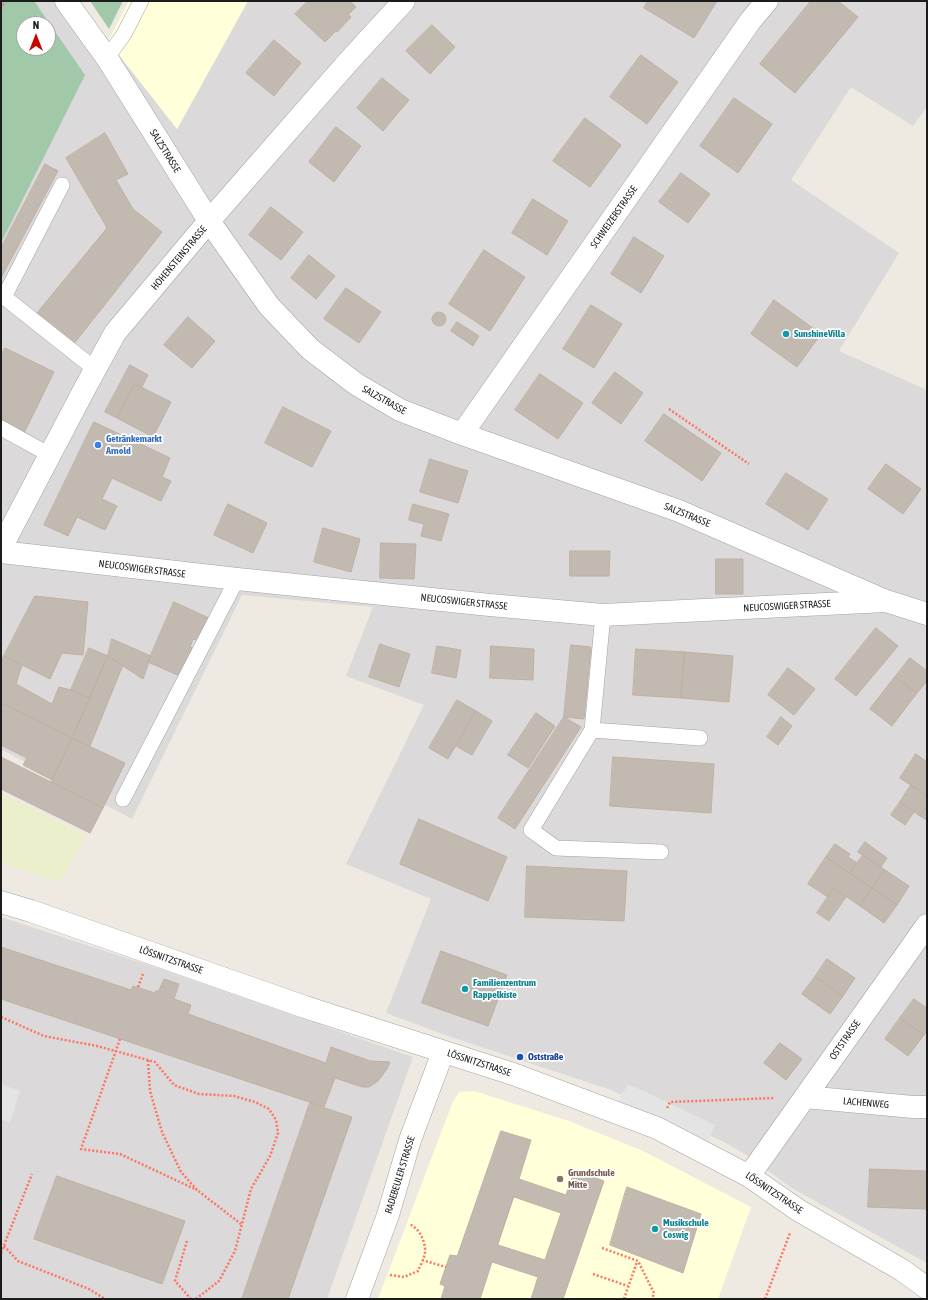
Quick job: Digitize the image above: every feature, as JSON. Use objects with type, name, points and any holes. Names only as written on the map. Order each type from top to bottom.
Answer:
[{"type":"street","name":"SALZSTRASSE","points":[[66,1],[107,58],[210,221],[269,306],[310,349],[356,384],[400,410],[462,434],[679,511],[886,601]]},
{"type":"street","name":"HOHENSTEINSTRASSE","points":[[1,548],[95,369],[116,333],[210,221],[348,62],[404,1]]},
{"type":"street","name":"SCHWEIZERSTRASSE","points":[[462,434],[751,20],[767,1]]},
{"type":"street","name":"NEUCOSWIGER STRASSE","points":[[1,552],[236,579],[603,615],[886,601],[927,614]]},
{"type":"street","name":"LÖSSNITZSTRASSE","points":[[1,902],[31,911],[298,1004],[513,1074],[657,1128],[749,1176],[798,1210],[902,1270],[927,1288]]},
{"type":"street","name":"OSTSTRASSE","points":[[749,1176],[927,925]]},
{"type":"street","name":"RADEBEULER STRASSE","points":[[357,1299],[388,1215],[410,1140],[443,1052]]},
{"type":"street","name":"LACHENWEG","points":[[805,1097],[927,1107]]},
{"type":"lane","points":[[107,58],[124,34],[140,1]]},
{"type":"lane","points":[[62,185],[4,297],[95,369]]},
{"type":"lane","points":[[1,428],[50,455]]},
{"type":"lane","points":[[122,799],[236,579]]},
{"type":"lane","points":[[603,615],[592,730],[531,830],[556,848],[661,852]]},
{"type":"lane","points":[[592,730],[700,738]]},
{"type":"path","points":[[1,9],[5,1]]},
{"type":"path","points":[[669,409],[749,464]]},
{"type":"path","points":[[1,1017],[44,1036],[97,1046],[155,1062],[174,1085],[199,1094],[234,1096],[255,1102],[269,1109],[276,1120],[278,1133],[270,1156],[251,1189],[235,1251],[219,1281],[196,1299]]},
{"type":"path","points":[[120,1039],[81,1149],[120,1154],[197,1190]]},
{"type":"path","points":[[148,1060],[150,1091],[162,1132],[181,1172],[197,1190],[241,1224]]},
{"type":"path","points":[[657,1128],[670,1102],[805,1097]]},
{"type":"path","points":[[1,1252],[32,1174]]},
{"type":"path","points":[[765,1299],[798,1210]]},
{"type":"path","points":[[368,1268],[381,1274],[404,1277],[418,1271],[425,1252],[422,1235],[413,1225],[388,1215]]},
{"type":"path","points":[[187,1241],[175,1281],[191,1299]]},
{"type":"path","points":[[4,1246],[18,1261],[89,1289],[105,1299]]},
{"type":"path","points":[[602,1248],[638,1261],[654,1293],[652,1299]]},
{"type":"path","points":[[422,1260],[446,1267]]},
{"type":"path","points":[[624,1299],[638,1261]]},
{"type":"path","points":[[593,1274],[628,1286]]},
{"type":"shaded area","points":[[1,1],[75,1],[177,129],[248,1],[927,1],[927,107],[913,126],[851,87],[791,180],[899,253],[839,351],[927,390],[927,1263],[790,1187],[750,1157],[724,1142],[611,1090],[448,1036],[386,1013],[431,899],[346,864],[424,705],[346,676],[373,607],[242,595],[132,819],[1,749]]},
{"type":"shaded area","points":[[1,1],[34,1],[44,16],[16,16],[16,56],[56,56],[56,33],[85,75],[1,243]]},
{"type":"shaded area","points":[[90,1],[123,1],[109,29]]},
{"type":"shaded area","points":[[129,1],[248,1],[177,129],[108,41]]},
{"type":"shaded area","points":[[1,794],[86,835],[59,882],[1,863]]},
{"type":"shaded area","points":[[1,917],[160,969],[413,1057],[327,1299],[1,1299]]},
{"type":"shaded area","points":[[1,1084],[20,1091],[10,1123],[1,1119]]},
{"type":"shaded area","points":[[628,1084],[715,1125],[703,1152],[612,1111]]},
{"type":"shaded area","name":"Grundschule Mitte","points":[[474,1091],[569,1121],[643,1151],[751,1207],[718,1299],[378,1299],[452,1104],[459,1092]]},
{"type":"building","points":[[308,1],[350,1],[356,7],[348,15],[351,17],[325,42],[295,14]]},
{"type":"building","points":[[648,1],[717,1],[694,38],[644,8]]},
{"type":"building","points":[[811,1],[838,1],[858,17],[795,93],[760,64]]},
{"type":"building","points":[[432,25],[455,47],[430,74],[406,51]]},
{"type":"building","points":[[274,40],[301,63],[274,96],[246,73]]},
{"type":"building","points":[[641,55],[678,82],[647,124],[610,97]]},
{"type":"building","points":[[382,78],[409,100],[383,131],[357,108]]},
{"type":"building","points":[[734,98],[772,124],[738,173],[700,146]]},
{"type":"building","points":[[585,118],[621,145],[590,187],[553,161]]},
{"type":"building","points":[[336,127],[361,146],[334,182],[309,162]]},
{"type":"building","points":[[105,133],[128,174],[116,180],[133,209],[162,232],[73,345],[37,313],[107,228],[66,158]]},
{"type":"building","points":[[45,164],[58,171],[1,278],[1,248]]},
{"type":"building","points":[[681,173],[710,194],[688,223],[659,202]]},
{"type":"building","points":[[533,199],[568,221],[547,255],[512,233]]},
{"type":"building","points":[[271,207],[303,232],[281,260],[249,235]]},
{"type":"building","points":[[634,237],[664,256],[641,293],[611,274]]},
{"type":"building","points":[[484,250],[525,277],[490,331],[449,304]]},
{"type":"building","points":[[309,255],[335,276],[316,299],[291,278]]},
{"type":"building","points":[[346,288],[381,312],[359,343],[324,319]]},
{"type":"building","name":"SunshineVilla","points":[[774,300],[821,334],[797,367],[751,334]]},
{"type":"building","points":[[591,305],[622,324],[594,368],[563,349]]},
{"type":"building","points":[[439,312],[444,314],[446,319],[444,324],[439,326],[434,324],[432,319],[434,314]]},
{"type":"building","points":[[188,317],[215,341],[192,368],[164,345]]},
{"type":"building","points":[[457,322],[479,336],[473,346],[451,331]]},
{"type":"building","points":[[5,348],[54,372],[24,433],[1,422],[1,356]]},
{"type":"building","points":[[130,365],[148,375],[142,387],[135,384],[117,418],[105,412]]},
{"type":"building","points":[[615,372],[643,393],[621,424],[592,403]]},
{"type":"building","points":[[540,374],[583,403],[558,439],[515,410]]},
{"type":"building","points":[[135,384],[171,402],[153,437],[117,418]]},
{"type":"building","points":[[283,407],[331,431],[312,467],[265,443]]},
{"type":"building","points":[[664,414],[721,453],[702,481],[645,441]]},
{"type":"building","points":[[94,422],[170,458],[162,477],[171,481],[161,501],[112,478],[102,499],[117,506],[105,530],[77,517],[68,536],[44,525]]},
{"type":"building","points":[[430,459],[468,471],[458,503],[420,492]]},
{"type":"building","points":[[886,464],[921,489],[903,514],[868,489]]},
{"type":"building","points":[[786,473],[828,499],[808,530],[766,504]]},
{"type":"building","points":[[228,504],[267,523],[253,553],[214,535]]},
{"type":"building","points":[[413,504],[449,514],[441,541],[421,536],[424,524],[409,520]]},
{"type":"building","points":[[323,528],[360,539],[351,572],[314,562]]},
{"type":"building","points":[[381,543],[416,544],[414,579],[380,578]]},
{"type":"building","points":[[570,551],[610,551],[609,576],[570,576]]},
{"type":"building","points":[[716,559],[743,559],[743,594],[716,594]]},
{"type":"building","points":[[35,596],[88,602],[83,655],[62,653],[50,679],[4,656]]},
{"type":"building","points":[[174,602],[209,618],[199,641],[193,639],[190,647],[195,649],[182,677],[148,662]]},
{"type":"building","points":[[876,628],[898,646],[856,696],[835,679]]},
{"type":"building","points":[[112,639],[151,656],[143,679],[108,656]]},
{"type":"building","points":[[380,644],[410,654],[399,687],[369,677]]},
{"type":"building","points":[[571,645],[591,647],[584,719],[564,717]]},
{"type":"building","points":[[437,646],[461,650],[456,678],[432,673]]},
{"type":"building","points":[[491,646],[534,649],[533,680],[490,678]]},
{"type":"building","points":[[89,648],[108,656],[90,698],[71,690]]},
{"type":"building","points":[[636,649],[685,652],[681,698],[633,695]]},
{"type":"building","points":[[685,652],[733,656],[729,702],[681,698]]},
{"type":"building","points":[[4,656],[22,665],[16,684],[52,704],[59,687],[90,698],[72,738],[1,703],[1,661]]},
{"type":"building","points":[[108,656],[123,665],[90,746],[72,738]]},
{"type":"building","points":[[910,658],[927,671],[927,681],[917,693],[895,677]]},
{"type":"building","points":[[788,668],[815,689],[794,715],[768,695]]},
{"type":"building","points":[[895,677],[917,693],[892,726],[870,709]]},
{"type":"building","points":[[457,700],[476,711],[448,759],[429,748]]},
{"type":"building","points":[[1,703],[72,738],[52,780],[23,765],[27,758],[1,745]]},
{"type":"building","points":[[476,711],[492,721],[472,755],[456,746]]},
{"type":"building","points":[[536,713],[555,726],[528,768],[508,755]]},
{"type":"building","points":[[564,717],[581,727],[515,829],[498,818]]},
{"type":"building","points":[[781,717],[792,726],[778,745],[767,737]]},
{"type":"building","points":[[72,738],[125,763],[103,808],[51,782]]},
{"type":"building","points":[[916,754],[927,762],[927,796],[900,778]]},
{"type":"building","points":[[1,757],[103,808],[90,833],[1,789]]},
{"type":"building","points":[[613,757],[714,764],[711,813],[610,806]]},
{"type":"building","points":[[911,785],[927,796],[927,806],[920,816],[900,802]]},
{"type":"building","points":[[900,802],[914,812],[905,825],[891,815]]},
{"type":"building","points":[[927,806],[927,820],[920,816]]},
{"type":"building","points":[[419,819],[507,857],[488,901],[400,864]]},
{"type":"building","points":[[865,842],[887,858],[881,867],[858,852]]},
{"type":"building","points":[[835,844],[850,854],[848,857],[857,863],[850,873],[826,857]]},
{"type":"building","points":[[863,855],[885,870],[872,888],[850,873]]},
{"type":"building","points":[[826,857],[872,888],[860,906],[834,888],[828,897],[808,884]]},
{"type":"building","points":[[527,866],[627,871],[624,921],[525,917]]},
{"type":"building","points":[[885,870],[909,886],[897,905],[872,888]]},
{"type":"building","points":[[834,888],[846,897],[829,921],[817,913]]},
{"type":"building","points":[[872,888],[897,905],[884,923],[860,906]]},
{"type":"building","points":[[1,947],[131,990],[133,986],[155,993],[156,990],[158,992],[164,979],[179,984],[174,999],[191,1005],[188,1014],[326,1063],[331,1047],[370,1061],[390,1062],[387,1069],[378,1081],[369,1087],[362,1087],[335,1078],[324,1107],[1,999]]},
{"type":"building","name":"Familienzentrum Rappelkiste","points":[[441,951],[507,975],[488,1026],[422,1003]]},
{"type":"building","points":[[827,959],[855,978],[843,996],[815,977]]},
{"type":"building","points":[[815,977],[843,996],[830,1014],[802,994]]},
{"type":"building","points":[[914,999],[927,1008],[927,1030],[924,1035],[900,1018]]},
{"type":"building","points":[[900,1018],[924,1035],[908,1056],[885,1039]]},
{"type":"building","points":[[780,1043],[802,1059],[786,1080],[764,1063]]},
{"type":"building","points":[[310,1103],[352,1117],[288,1299],[242,1299]]},
{"type":"building","points":[[501,1131],[531,1140],[519,1179],[566,1195],[575,1170],[604,1181],[563,1299],[531,1299],[538,1277],[492,1262],[480,1299],[441,1299],[445,1286],[440,1284],[450,1255],[457,1256]],"holes":[[[514,1197],[561,1213],[545,1260],[498,1245]]]},
{"type":"building","points":[[870,1169],[927,1171],[927,1209],[868,1207]]},
{"type":"building","points":[[57,1176],[185,1221],[162,1284],[34,1239]]},
{"type":"building","name":"Musikschule Coswig","points":[[627,1187],[701,1214],[683,1273],[610,1245]]},
{"type":"place","name":"SunshineVilla","points":[[786,334]]},
{"type":"place","name":"Getränkemarkt Arnold","points":[[98,445]]},
{"type":"place","name":"Familienzentrum Rappelkiste","points":[[465,989]]},
{"type":"place","name":"Oststraße","points":[[520,1057]]},
{"type":"place","name":"Grundschule Mitte","points":[[560,1179]]},
{"type":"place","name":"Musikschule Coswig","points":[[655,1229]]}]
